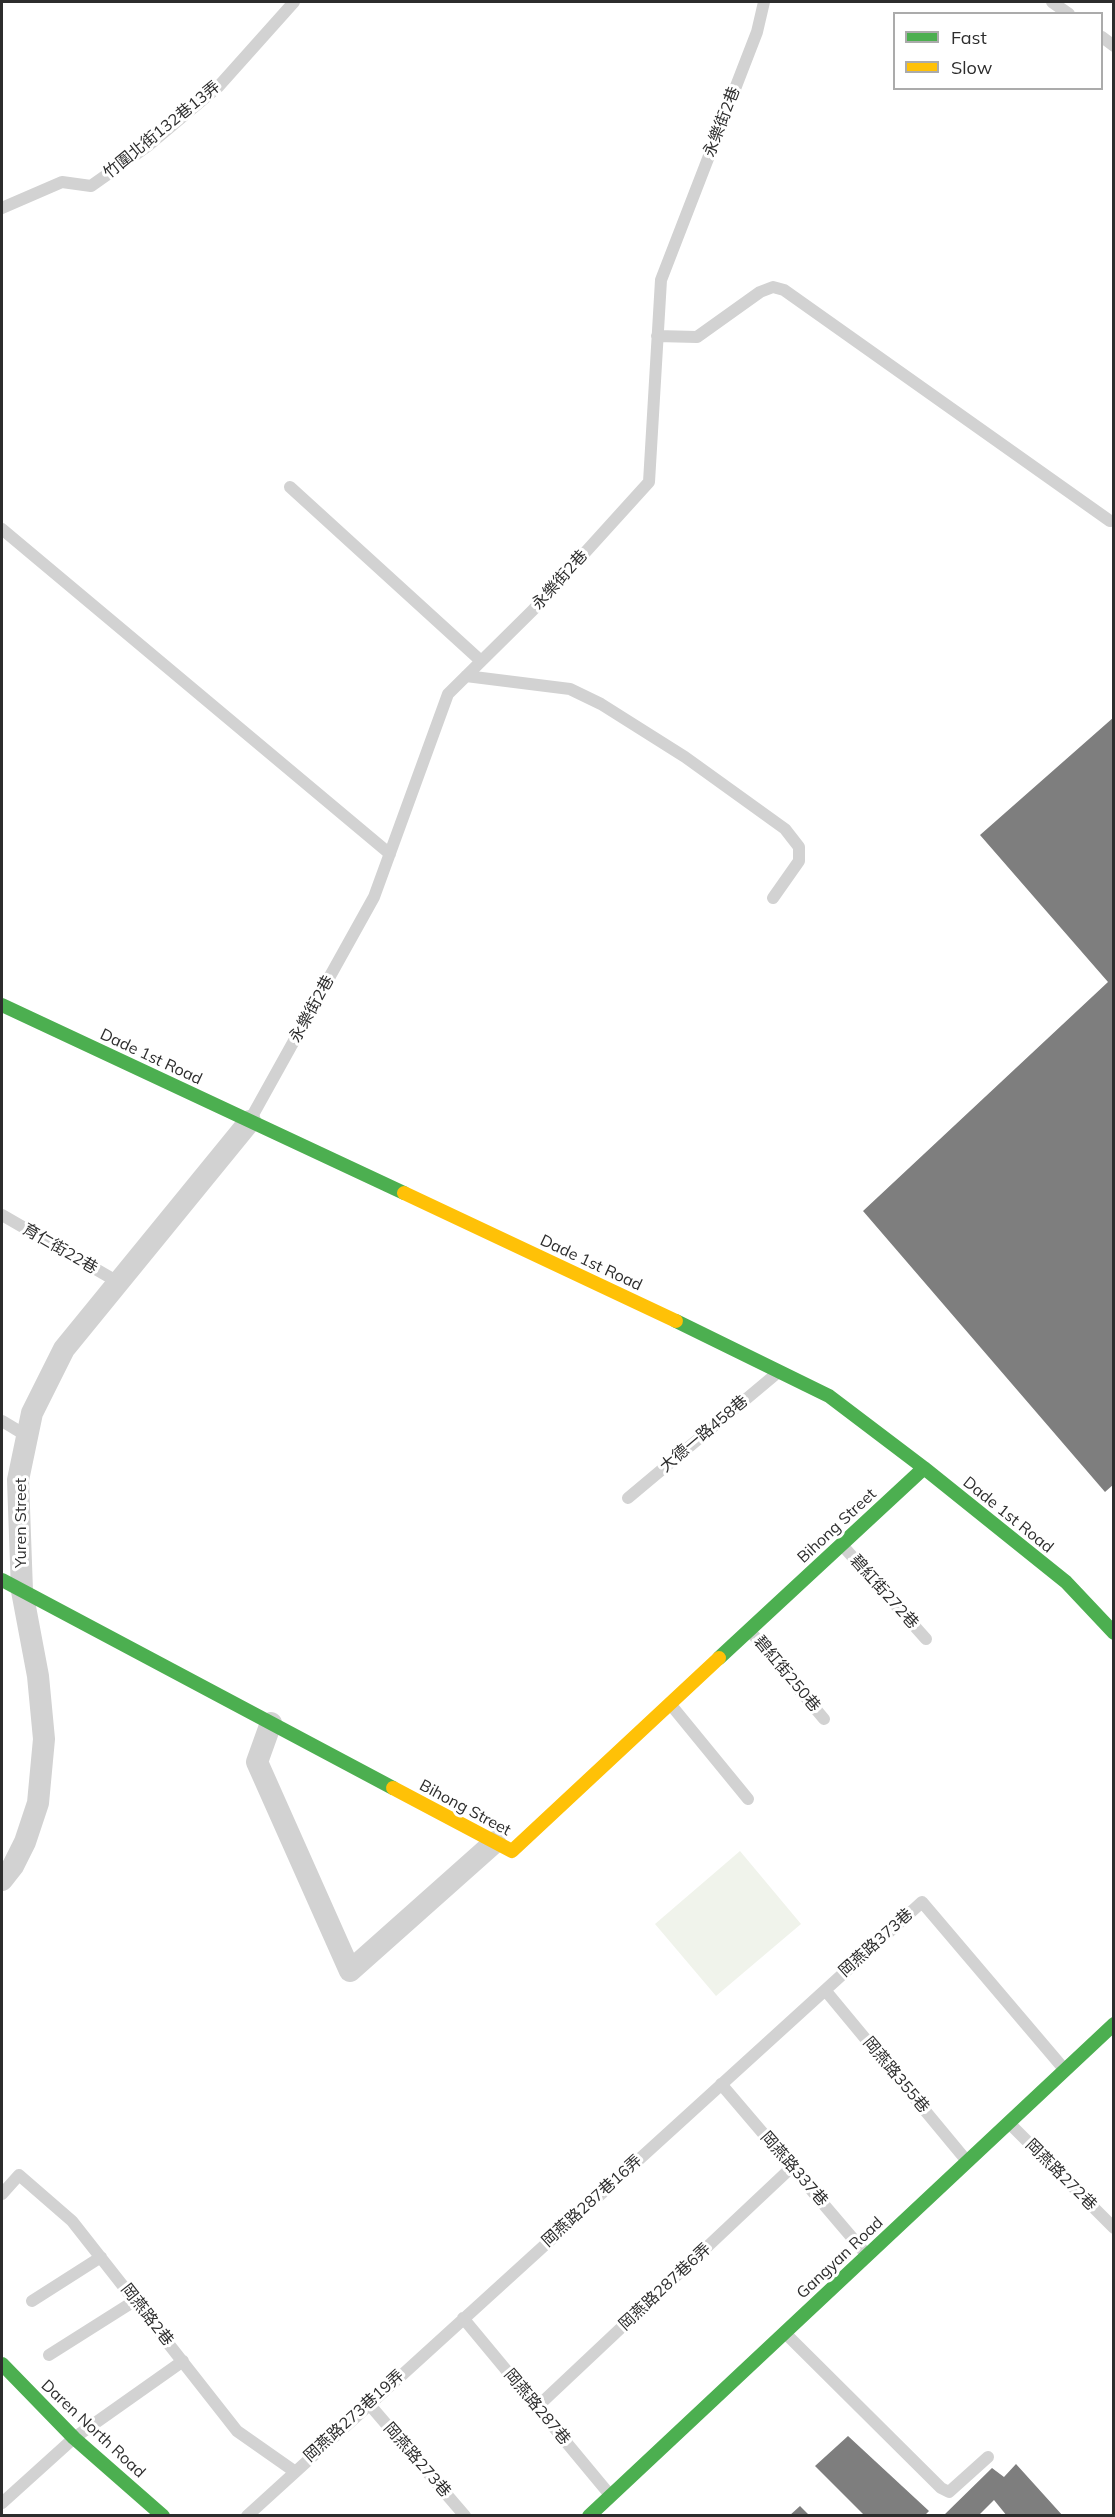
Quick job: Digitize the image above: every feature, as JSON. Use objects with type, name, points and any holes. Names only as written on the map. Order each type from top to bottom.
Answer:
[{"type":"street","name":"Dade 1st Road","points":[[2,1005],[829,1396],[924,1467],[1066,1582],[1113,1633]]},
{"type":"street","name":"Yuren Street","points":[[2,1880],[13,1866],[25,1842],[38,1803],[44,1739],[38,1676],[22,1591],[18,1480],[32,1413],[64,1349],[250,1121]]},
{"type":"street","name":"Bihong Street","points":[[2,1580],[512,1851],[924,1467]]},
{"type":"street","points":[[271,1723],[257,1762],[350,1971],[495,1842]]},
{"type":"street","name":"Gangyan Road","points":[[590,2516],[967,2161],[1112,2029]]},
{"type":"street","name":"Daren North Road","points":[[2,2364],[74,2438],[163,2516]]},
{"type":"lane","name":"竹圍北街132巷13弄","points":[[2,208],[62,182],[91,186],[148,145],[218,87],[294,2]]},
{"type":"lane","name":"永樂街2巷","points":[[250,1121],[374,897],[448,694],[533,610],[649,482],[661,280],[757,32],[764,2]]},
{"type":"lane","points":[[1052,2],[1066,12]]},
{"type":"lane","points":[[657,336],[697,337],[760,292],[773,287],[784,290],[1110,520]]},
{"type":"lane","points":[[290,487],[481,661]]},
{"type":"lane","points":[[2,529],[390,854]]},
{"type":"lane","points":[[466,676],[570,689],[601,704],[685,757],[785,829],[800,847],[799,861],[773,898]]},
{"type":"lane","name":"育仁街22巷","points":[[2,1215],[118,1282]]},
{"type":"lane","name":"大德一路458巷","points":[[628,1498],[779,1371]]},
{"type":"lane","points":[[2,1421],[27,1436]]},
{"type":"lane","name":"碧紅街272巷","points":[[841,1545],[926,1639]]},
{"type":"lane","name":"碧紅街250巷","points":[[749,1630],[824,1719]]},
{"type":"lane","points":[[670,1704],[748,1799]]},
{"type":"lane","name":"岡燕路373巷","points":[[721,2084],[922,1902],[1065,2070]]},
{"type":"lane","name":"岡燕路355巷","points":[[825,1990],[967,2161]]},
{"type":"lane","name":"岡燕路337巷","points":[[721,2084],[867,2255]]},
{"type":"lane","name":"岡燕路287巷16弄","points":[[463,2318],[721,2084]]},
{"type":"lane","name":"岡燕路272巷","points":[[1009,2122],[1113,2228]]},
{"type":"lane","name":"岡燕路287巷6弄","points":[[537,2407],[792,2167]]},
{"type":"lane","name":"岡燕路2巷","points":[[2,2194],[19,2175],[72,2221],[237,2431],[294,2471]]},
{"type":"lane","points":[[32,2301],[101,2257]]},
{"type":"lane","points":[[50,2355],[136,2300]]},
{"type":"lane","name":"岡燕路273巷19弄","points":[[247,2516],[463,2318]]},
{"type":"lane","name":"岡燕路287巷","points":[[463,2318],[611,2495]]},
{"type":"lane","points":[[785,2332],[941,2488],[949,2492],[988,2457]]},
{"type":"lane","points":[[2,2502],[74,2438],[183,2361]]},
{"type":"lane","name":"岡燕路273巷","points":[[369,2404],[465,2516]]},
{"type":"shaded area","points":[[740,1851],[801,1924],[716,1996],[655,1924]]},
{"type":"building","points":[[1114,717],[1114,1484],[1105,1492],[863,1211],[1108,982],[980,835]]},
{"type":"building","points":[[848,2436],[929,2511],[924,2516],[865,2516],[815,2466]]},
{"type":"building","points":[[1016,2464],[1063,2516],[1007,2516],[994,2500],[978,2516],[943,2516],[992,2468],[1004,2477]]},
{"type":"building","points":[[800,2506],[810,2516],[789,2516]]},
{"type":"traffic: fast","points":[[2,1005],[404,1193]]},
{"type":"traffic: fast","points":[[676,1321],[829,1396],[924,1468],[1066,1582],[1114,1633]]},
{"type":"traffic: fast","points":[[719,1658],[924,1468]]},
{"type":"traffic: fast","points":[[2,1580],[393,1788]]},
{"type":"traffic: fast","points":[[589,2516],[1114,2024]]},
{"type":"traffic: fast","points":[[2,2364],[74,2438],[163,2516]]},
{"type":"traffic: slow","points":[[404,1193],[676,1321]]},
{"type":"traffic: slow","points":[[393,1788],[512,1851],[719,1658]]}]
